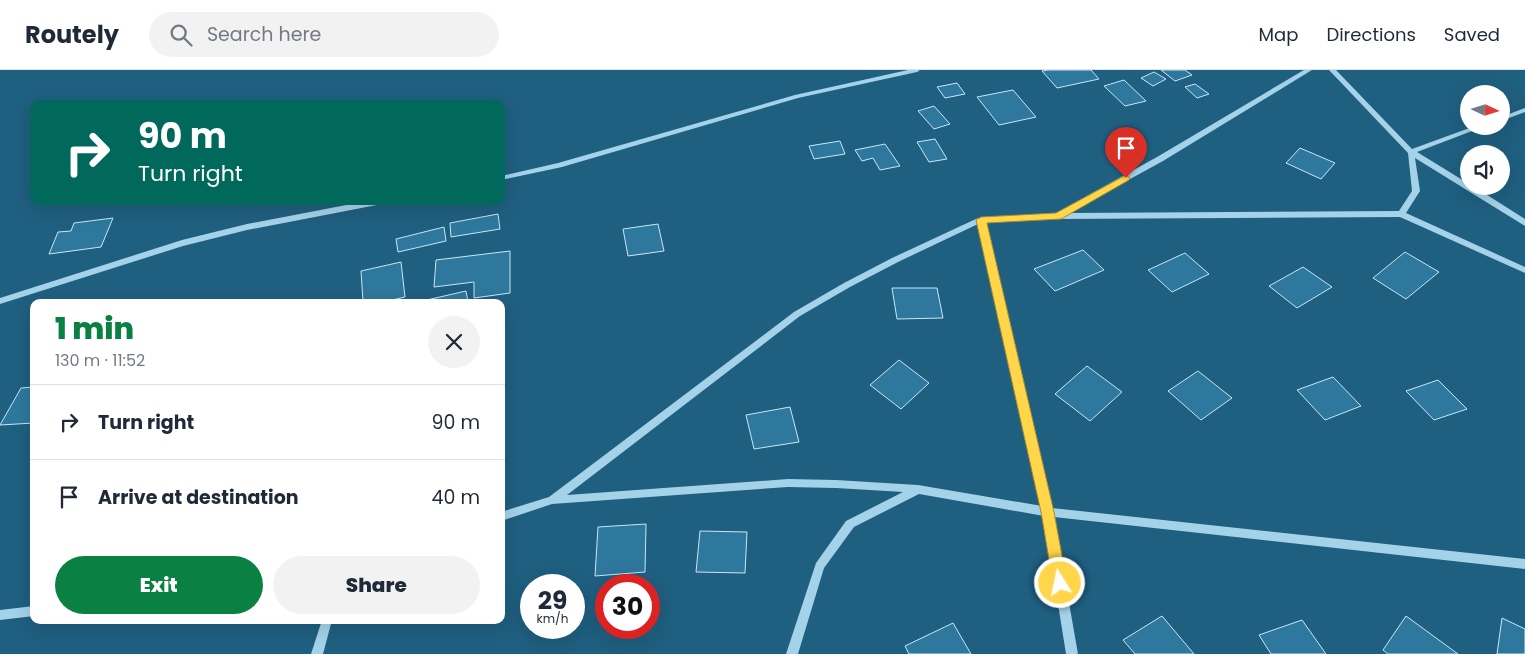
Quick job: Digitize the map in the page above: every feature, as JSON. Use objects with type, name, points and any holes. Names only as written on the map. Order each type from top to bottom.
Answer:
[{"type":"street","points":[[505,177],[559,165],[797,96],[917,70]]},
{"type":"street","points":[[1058,216],[1160,159],[1309,70]]},
{"type":"street","points":[[1332,70],[1411,152],[1525,223]]},
{"type":"street","points":[[1510,116],[1525,110]]},
{"type":"street","points":[[1411,152],[1460,134]]},
{"type":"street","points":[[1401,214],[1416,191],[1411,152]]},
{"type":"street","points":[[0,301],[182,243],[247,227],[361,205]]},
{"type":"street","points":[[552,500],[797,314],[871,272],[981,220],[1058,216],[1401,214],[1525,270]]},
{"type":"street","points":[[981,220],[1048,512],[1072,654]]},
{"type":"street","points":[[505,516],[552,500],[788,483],[836,484],[918,490],[1048,512],[1525,564]]},
{"type":"street","points":[[792,654],[820,566],[850,524],[918,490]]},
{"type":"street","points":[[0,615],[30,611]]},
{"type":"street","points":[[317,654],[326,624]]},
{"type":"building","points":[[1091,70],[1099,79],[1057,88],[1042,71]]},
{"type":"building","points":[[1161,70],[1185,70],[1192,75],[1175,81]]},
{"type":"building","points":[[1154,72],[1166,79],[1153,86],[1141,78]]},
{"type":"building","points":[[1124,80],[1146,101],[1125,106],[1104,86]]},
{"type":"building","points":[[957,83],[965,94],[945,98],[937,87]]},
{"type":"building","points":[[1195,84],[1209,94],[1197,98],[1185,87]]},
{"type":"building","points":[[1013,90],[1036,117],[999,125],[977,97]]},
{"type":"building","points":[[934,106],[950,124],[934,129],[918,111]]},
{"type":"building","points":[[935,139],[947,159],[929,162],[917,142]]},
{"type":"building","points":[[840,141],[845,154],[814,159],[809,146]]},
{"type":"building","points":[[885,144],[900,166],[880,170],[873,158],[862,161],[855,150]]},
{"type":"building","points":[[1300,148],[1335,163],[1321,179],[1286,163]]},
{"type":"building","points":[[498,214],[500,229],[451,237],[450,223]]},
{"type":"building","points":[[113,218],[101,247],[49,254],[58,232],[71,231],[74,223]]},
{"type":"building","points":[[658,224],[664,251],[628,256],[623,229]]},
{"type":"building","points":[[444,227],[446,241],[398,252],[396,239]]},
{"type":"building","points":[[1083,250],[1104,270],[1055,291],[1034,269]]},
{"type":"building","points":[[510,251],[510,293],[474,298],[474,282],[434,287],[436,260]]},
{"type":"building","points":[[1405,252],[1439,272],[1406,299],[1373,278]]},
{"type":"building","points":[[1185,253],[1209,274],[1172,292],[1148,270]]},
{"type":"building","points":[[401,262],[405,297],[397,299],[363,299],[361,271]]},
{"type":"building","points":[[1303,267],[1332,287],[1297,308],[1269,286]]},
{"type":"building","points":[[892,288],[937,288],[943,318],[897,319]]},
{"type":"building","points":[[466,291],[467,299],[431,299]]},
{"type":"building","points":[[899,360],[929,383],[901,409],[870,385]]},
{"type":"building","points":[[1087,366],[1122,392],[1090,421],[1055,394]]},
{"type":"building","points":[[1198,371],[1232,398],[1201,420],[1168,391]]},
{"type":"building","points":[[1333,377],[1361,406],[1325,420],[1297,390]]},
{"type":"building","points":[[1438,380],[1467,409],[1434,420],[1406,391]]},
{"type":"building","points":[[30,387],[30,423],[0,425],[21,388]]},
{"type":"building","points":[[790,407],[799,442],[754,449],[746,415]]},
{"type":"building","points":[[646,524],[645,572],[595,574],[598,527]]},
{"type":"building","points":[[700,531],[747,532],[745,573],[696,572]]},
{"type":"building","points":[[1162,616],[1194,654],[1135,654],[1123,640]]},
{"type":"building","points":[[1406,616],[1458,654],[1388,654],[1383,650]]},
{"type":"building","points":[[1502,618],[1525,629],[1525,654],[1497,654]]},
{"type":"building","points":[[1302,620],[1326,654],[1271,654],[1259,635]]},
{"type":"building","points":[[953,623],[971,654],[909,654],[905,646]]},
{"type":"route","points":[[1060,583],[1048,512],[981,220],[1058,216],[1126,178]]}]
